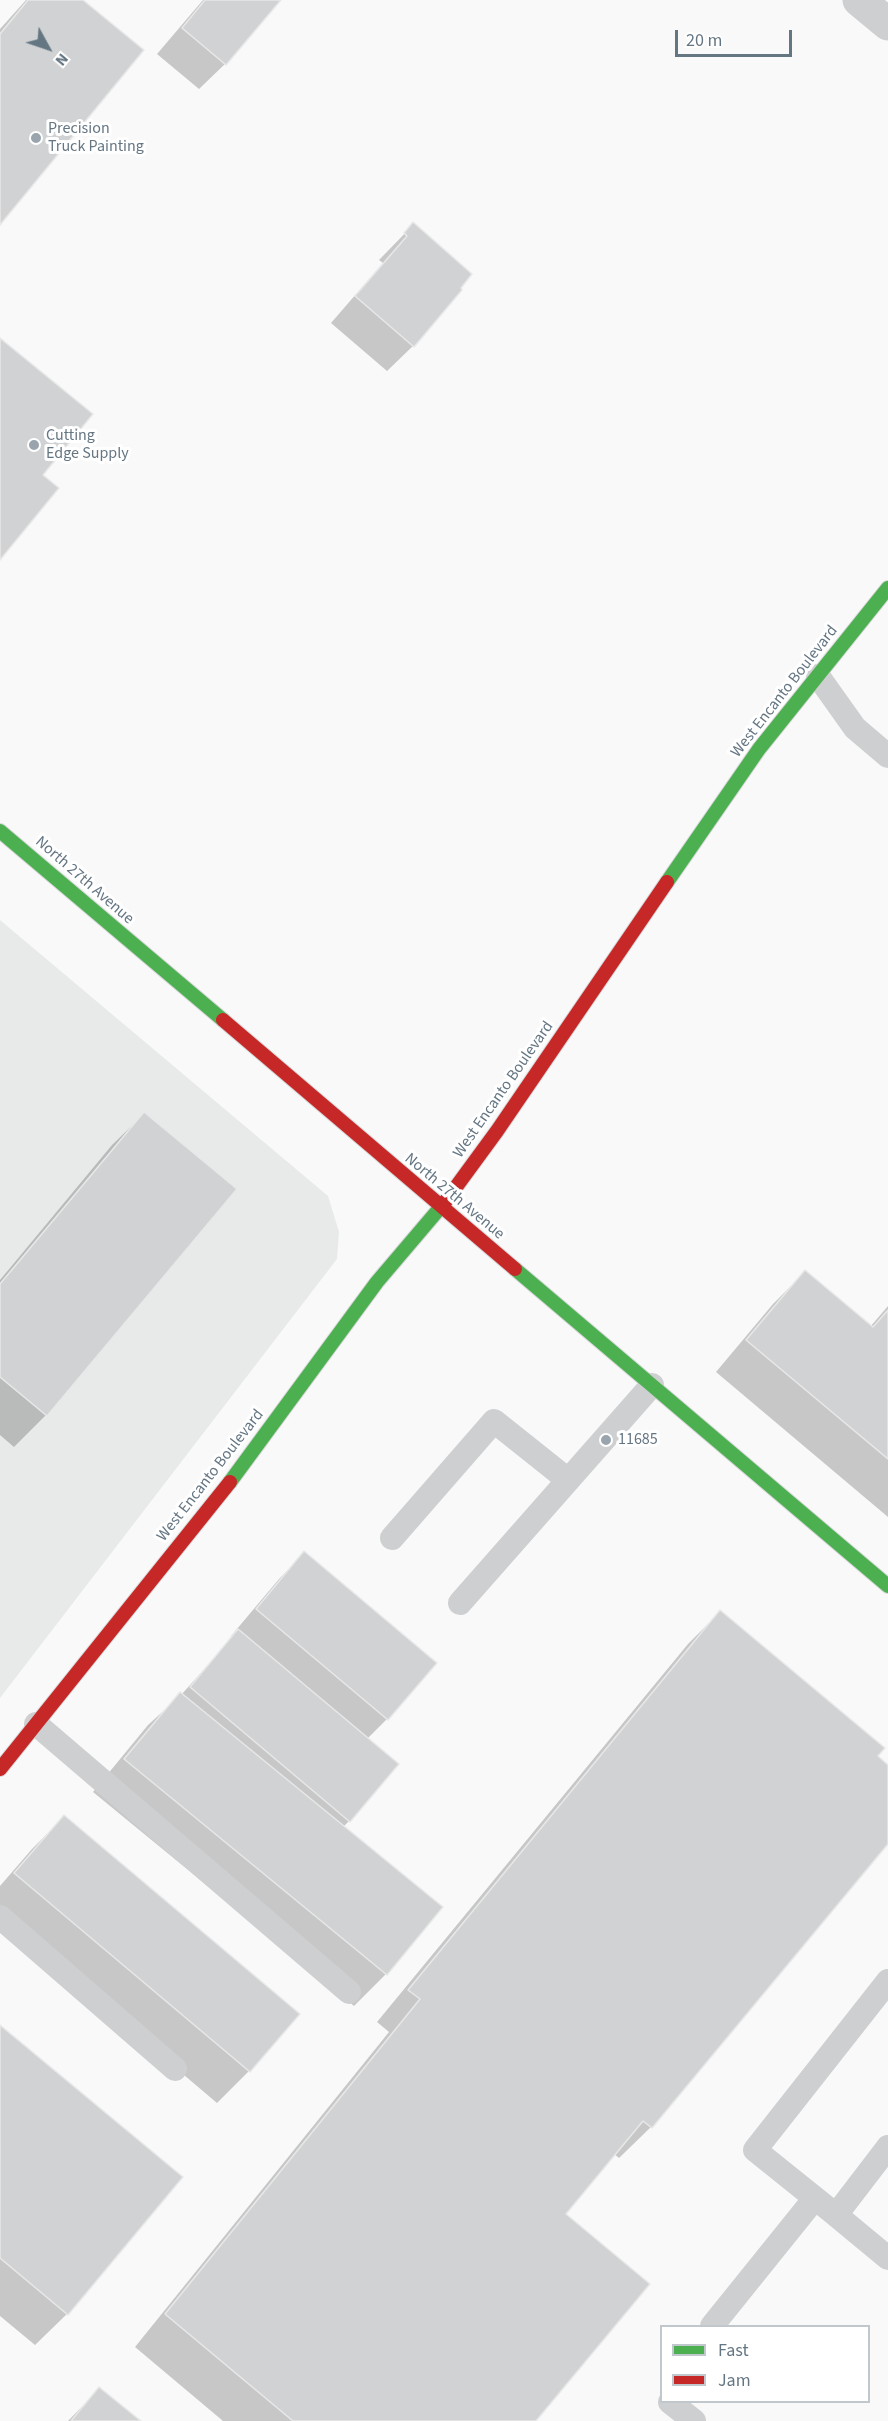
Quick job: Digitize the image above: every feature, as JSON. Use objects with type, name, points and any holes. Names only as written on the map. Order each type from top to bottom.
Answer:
[{"type":"street","points":[[859,0],[888,24]]},
{"type":"street","name":"West Encanto Boulevard","points":[[0,1769],[223,1491],[377,1282],[441,1208],[497,1131],[733,785],[888,588]]},
{"type":"street","name":"North 27th Avenue","points":[[0,831],[888,1586]]},
{"type":"lane","points":[[818,676],[855,728],[888,756]]},
{"type":"lane","points":[[460,1603],[652,1385]]},
{"type":"lane","points":[[392,1538],[494,1421],[568,1480]]},
{"type":"lane","points":[[36,1724],[349,1992]]},
{"type":"lane","points":[[0,1917],[176,2069]]},
{"type":"lane","points":[[888,1981],[755,2150],[888,2258]]},
{"type":"lane","points":[[836,2216],[888,2147]]},
{"type":"lane","points":[[713,2325],[815,2198]]},
{"type":"lane","points":[[671,2403],[694,2421]]},
{"type":"shaded area","points":[[0,920],[328,1196],[339,1232],[337,1259],[0,1698]]},
{"type":"building","name":"Precision Truck Painting","points":[[28,0],[83,0],[144,50],[0,225],[0,34]]},
{"type":"building","points":[[205,0],[281,0],[226,65],[182,28]]},
{"type":"building","points":[[413,222],[472,274],[461,288],[462,290],[414,347],[355,296],[407,236],[404,233]]},
{"type":"building","name":"Cutting Edge Supply","points":[[0,338],[93,414],[43,475],[59,488],[0,560]]},
{"type":"building","points":[[144,1112],[237,1189],[47,1416],[0,1377],[0,1284]]},
{"type":"building","points":[[805,1270],[873,1327],[888,1310],[888,1459],[746,1340]]},
{"type":"building","points":[[304,1551],[437,1663],[388,1720],[256,1609]]},
{"type":"building","points":[[720,1610],[885,1748],[878,1756],[888,1765],[888,1844],[652,2128],[643,2121],[566,2214],[650,2284],[536,2421],[293,2421],[165,2314],[420,1999],[408,1990]]},
{"type":"building","points":[[238,1629],[399,1764],[350,1822],[190,1687]]},
{"type":"building","points":[[180,1692],[443,1907],[387,1975],[124,1759]]},
{"type":"building","points":[[64,1815],[300,2014],[250,2072],[14,1873]]},
{"type":"building","points":[[0,2025],[183,2177],[68,2315],[0,2258]]},
{"type":"building","points":[[99,2387],[141,2421],[71,2421]]},
{"type":"traffic: fast","points":[[667,882],[759,749],[888,588]]},
{"type":"traffic: fast","points":[[0,831],[223,1020]]},
{"type":"traffic: fast","points":[[230,1482],[377,1282],[445,1202]]},
{"type":"traffic: fast","points":[[515,1269],[888,1586]]},
{"type":"traffic: jam","points":[[445,1202],[497,1131],[667,882]]},
{"type":"traffic: jam","points":[[223,1020],[515,1269]]},
{"type":"traffic: jam","points":[[0,1769],[230,1482]]},
{"type":"place","name":"Precision Truck Painting","points":[[36,138]]},
{"type":"place","name":"Cutting Edge Supply","points":[[34,445]]},
{"type":"place","name":"11685","points":[[606,1440]]}]
